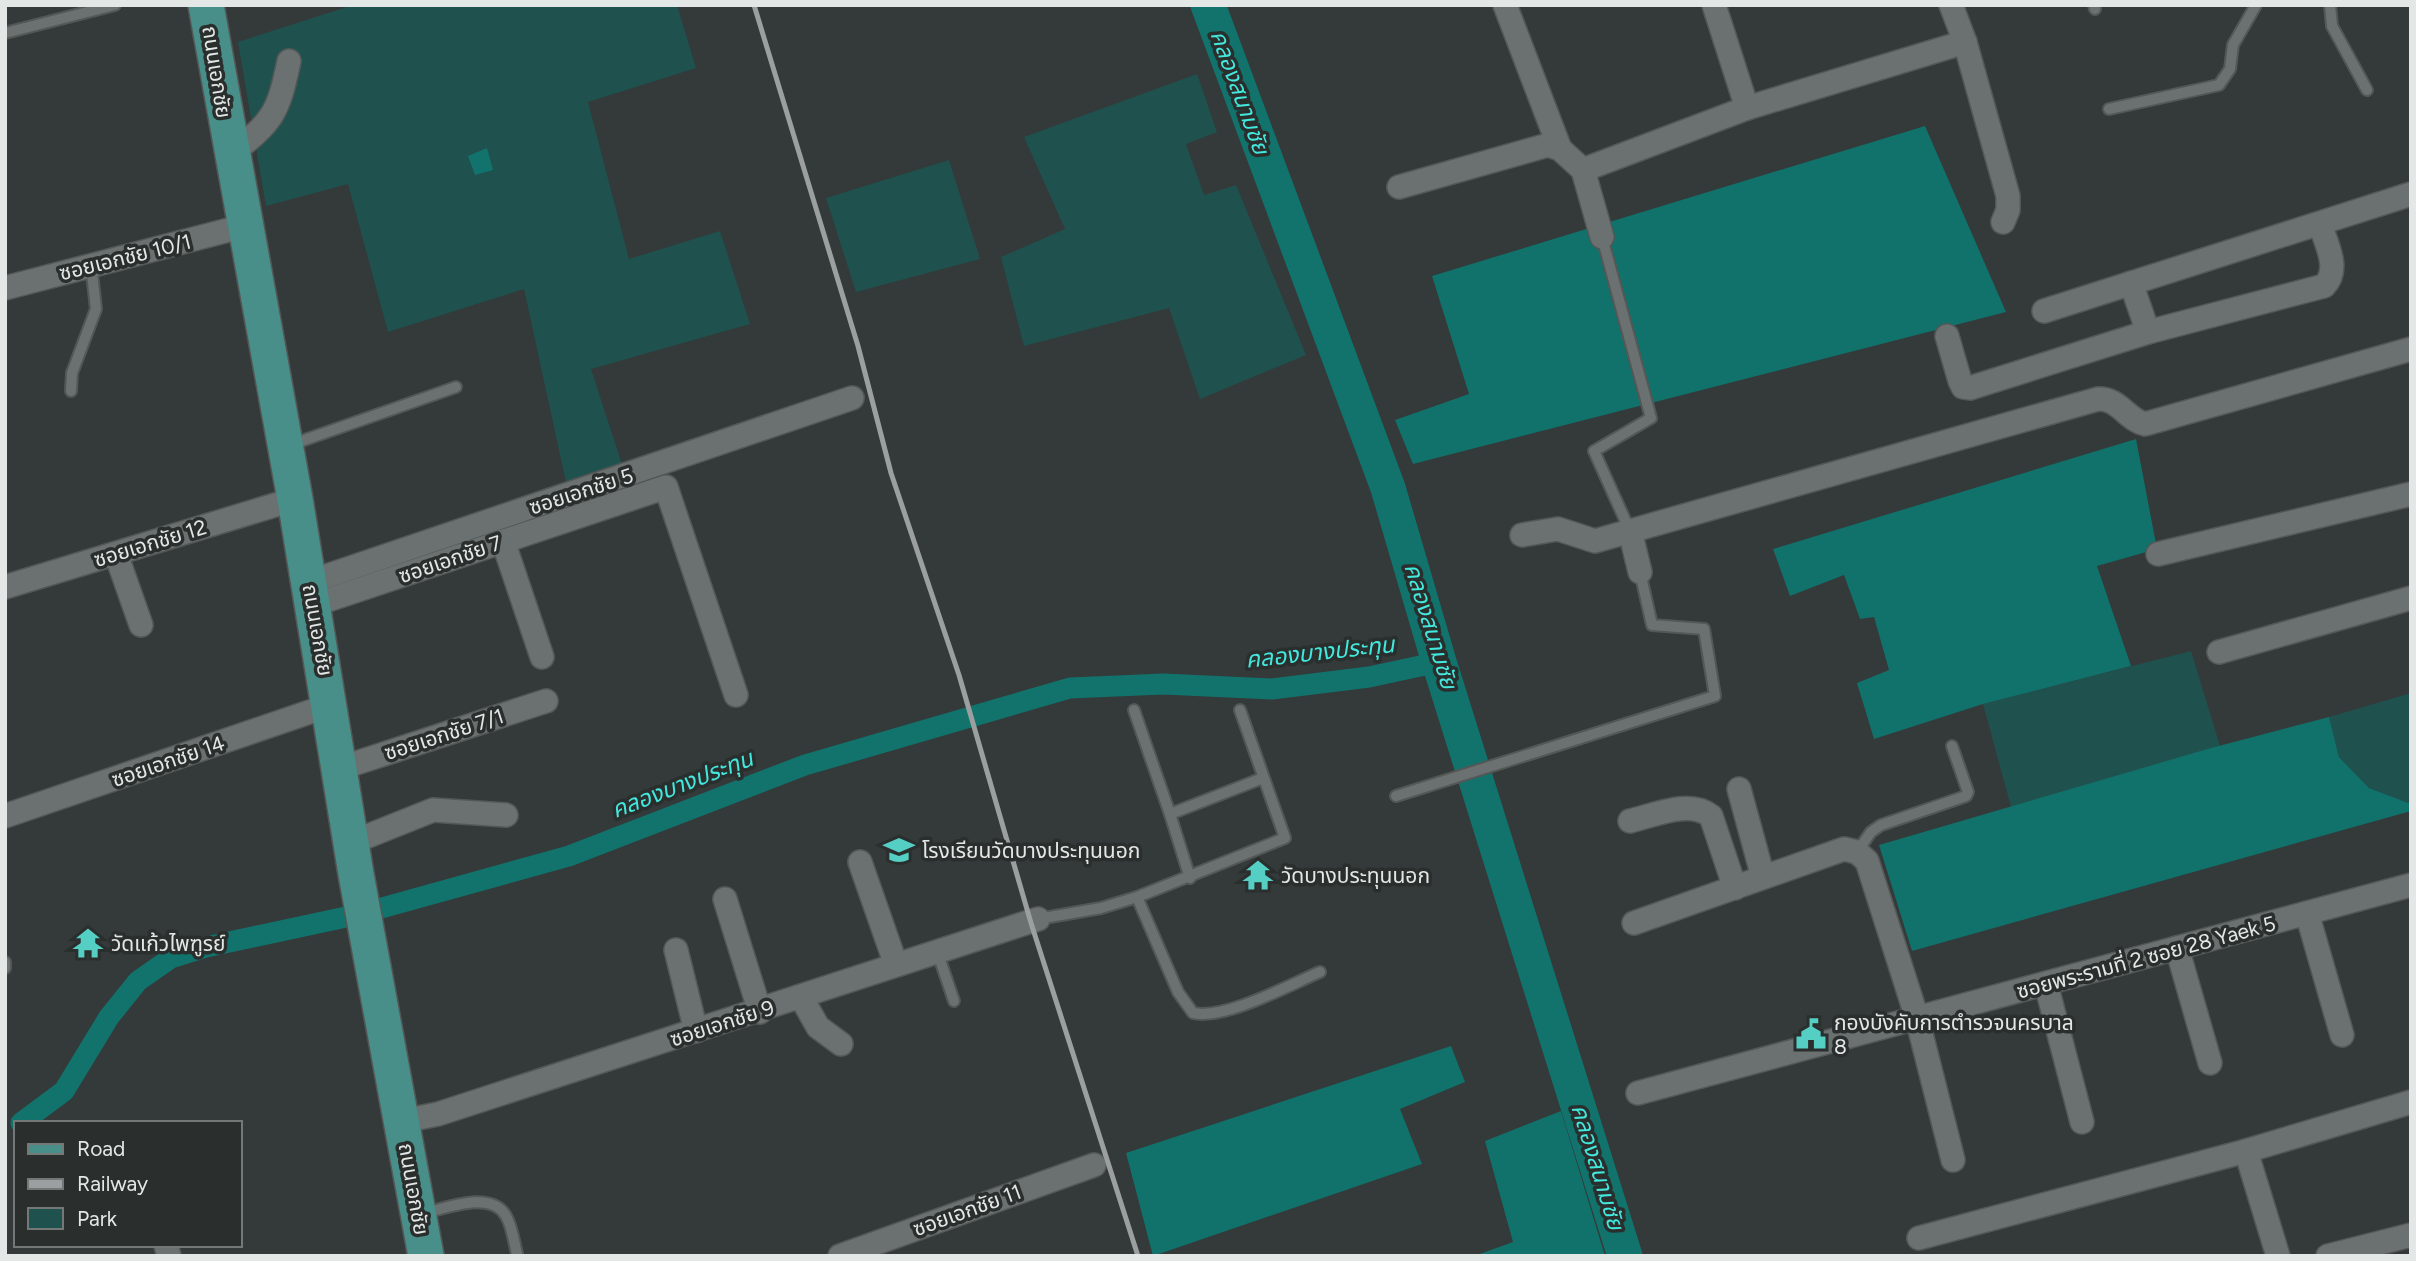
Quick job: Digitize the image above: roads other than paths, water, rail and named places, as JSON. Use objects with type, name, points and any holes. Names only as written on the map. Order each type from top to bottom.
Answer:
[{"type":"main road","name":"ถนนเอกชัย","points":[[206,5],[286,446],[370,949],[426,1256]]},
{"type":"street","points":[[1505,5],[1560,149]]},
{"type":"street","points":[[1714,5],[1747,108]]},
{"type":"street","points":[[1951,5],[1965,43],[2008,196],[2008,210],[2003,222]]},
{"type":"street","points":[[1583,170],[1747,108],[1965,43]]},
{"type":"street","points":[[231,154],[266,127],[280,102],[289,61]]},
{"type":"street","points":[[1399,187],[1548,145],[1560,149],[1583,170],[1602,237]]},
{"type":"street","points":[[2044,311],[2411,194]]},
{"type":"street","points":[[1947,336],[1959,381],[1963,387],[1970,388],[2148,332],[2324,286],[2331,279],[2333,268],[2320,224]]},
{"type":"street","name":"ซอยเอกชัย 10/1","points":[[5,288],[244,226]]},
{"type":"street","points":[[2131,282],[2148,332]]},
{"type":"street","points":[[1522,535],[1558,529],[1595,541],[2098,399],[2106,398],[2137,422],[2145,424],[2411,349]]},
{"type":"street","name":"ซอยเอกชัย 5","points":[[311,593],[852,398]]},
{"type":"street","name":"ซอยเอกชัย 7","points":[[311,593],[503,541],[666,487],[736,695]]},
{"type":"street","points":[[2158,554],[2411,494]]},
{"type":"street","name":"ซอยเอกชัย 12","points":[[5,587],[295,499]]},
{"type":"street","points":[[1630,531],[1640,572]]},
{"type":"street","points":[[503,541],[542,657]]},
{"type":"street","points":[[116,554],[141,625]]},
{"type":"street","points":[[2218,652],[2411,598]]},
{"type":"street","name":"ซอยเอกชัย 7/1","points":[[341,768],[546,701]]},
{"type":"street","name":"ซอยเอกชัย 14","points":[[5,816],[330,705]]},
{"type":"street","points":[[1739,789],[1763,877]]},
{"type":"street","points":[[1630,821],[1686,808],[1701,808],[1712,816],[1735,888]]},
{"type":"street","points":[[355,858],[432,810],[506,815]]},
{"type":"street","points":[[1634,923],[1844,849],[1857,852],[1867,861],[1917,1018],[1953,1160]]},
{"type":"street","points":[[860,862],[896,965]]},
{"type":"street","name":"ซอยพระรามที่ 2 ซอย 28 Yaek 5","points":[[1638,1093],[2411,886]]},
{"type":"street","points":[[725,899],[760,1012]]},
{"type":"street","points":[[2308,913],[2342,1035]]},
{"type":"street","name":"ซอยเอกชัย 9","points":[[403,1121],[438,1114],[760,1012],[1038,919]]},
{"type":"street","points":[[2177,948],[2210,1063]]},
{"type":"street","points":[[676,950],[696,1031]]},
{"type":"street","points":[[2046,984],[2082,1122]]},
{"type":"street","points":[[801,997],[818,1027],[842,1044]]},
{"type":"street","points":[[1919,1238],[2246,1151],[2411,1102]]},
{"type":"street","points":[[2246,1151],[2278,1256]]},
{"type":"street","name":"ซอยเอกชัย 11","points":[[840,1256],[1094,1165]]},
{"type":"street","points":[[2328,1256],[2411,1236]]},
{"type":"lane","points":[[5,33],[115,5]]},
{"type":"lane","points":[[2109,109],[2219,85],[2230,69],[2232,45],[2256,5]]},
{"type":"lane","points":[[2327,6],[2332,26],[2367,90]]},
{"type":"lane","points":[[1602,237],[1651,418],[1594,452],[1630,531]]},
{"type":"lane","points":[[71,391],[72,373],[96,309],[91,264]]},
{"type":"lane","points":[[286,446],[456,387]]},
{"type":"lane","points":[[1396,796],[1715,696],[1704,629],[1652,625],[1640,572]]},
{"type":"lane","points":[[1134,710],[1190,878]]},
{"type":"lane","points":[[1038,919],[1101,908],[1137,897],[1285,838],[1240,710]]},
{"type":"lane","points":[[1857,852],[1871,832],[1881,825],[1966,796],[1968,792],[1952,746]]},
{"type":"lane","points":[[1170,814],[1263,778]]},
{"type":"lane","points":[[1137,897],[1178,992],[1194,1013],[1205,1016],[1215,1013],[1320,972]]},
{"type":"lane","points":[[937,951],[954,1001]]},
{"type":"lane","points":[[5,962],[5,968]]},
{"type":"lane","points":[[419,1215],[471,1203],[494,1205],[506,1215],[517,1254]]},
{"type":"waterway","name":"คลองสนามชัย","points":[[1208,5],[1388,488],[1439,662],[1625,1256]]},
{"type":"waterway","name":"คลองบางประทุน","points":[[24,1121],[64,1091],[109,1017],[138,981],[171,958],[206,947],[360,914],[569,856],[805,765],[1070,688],[1163,684],[1272,689],[1369,677],[1439,662]]},
{"type":"railway","points":[[754,5],[858,346],[891,473],[959,675],[1031,923],[1138,1256]]},
{"type":"place","name":"โรงเรียนวัดบางประทุนนอก","points":[[899,850]]},
{"type":"place","name":"วัดบางประทุนนอก","points":[[1258,875]]},
{"type":"place","name":"วัดแก้วไพฑูรย์","points":[[88,943]]},
{"type":"place","name":"กองบังคับการตำรวจนครบาล 8","points":[[1811,1034]]}]
